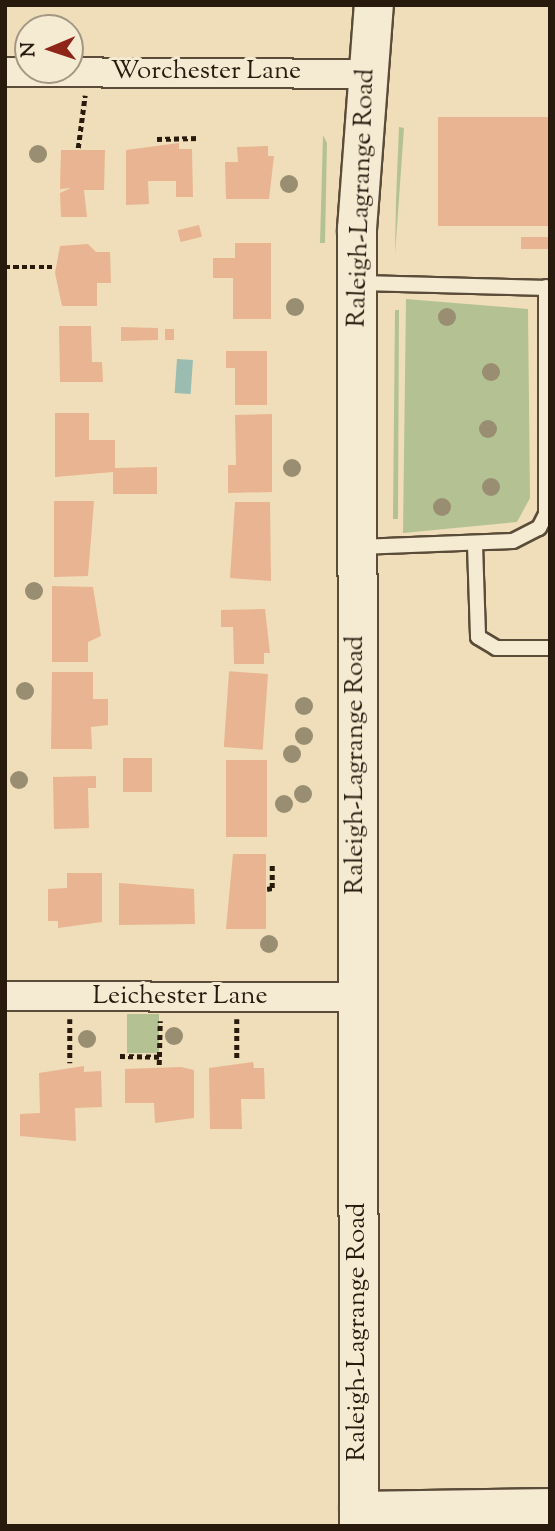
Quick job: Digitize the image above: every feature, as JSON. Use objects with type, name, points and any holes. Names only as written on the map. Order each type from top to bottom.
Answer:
[{"type":"main road","name":"Raleigh-Lagrange Road","points":[[359,1518],[354,997],[358,282],[364,74],[374,5]]},
{"type":"main road","points":[[359,1518],[550,1508]]},
{"type":"street","name":"Worchester Lane","points":[[5,72],[364,74]]},
{"type":"street","name":"Leichester Lane","points":[[5,996],[354,997]]},
{"type":"lane","points":[[358,282],[548,287],[548,516],[526,538],[475,545],[358,547]]},
{"type":"lane","points":[[475,545],[478,637],[496,648],[550,648]]},
{"type":"path","points":[[78,148],[85,94]]},
{"type":"path","points":[[157,139],[199,138]]},
{"type":"path","points":[[5,267],[54,267]]},
{"type":"path","points":[[267,889],[272,888],[272,864]]},
{"type":"path","points":[[70,1015],[70,1063]]},
{"type":"path","points":[[159,1065],[160,1015]]},
{"type":"path","points":[[237,1015],[237,1060]]},
{"type":"path","points":[[120,1056],[159,1057]]},
{"type":"green space","points":[[399,127],[404,128],[395,255],[396,200]]},
{"type":"green space","points":[[323,135],[327,143],[325,243],[320,243]]},
{"type":"green space","points":[[406,299],[528,309],[530,498],[517,522],[403,533]]},
{"type":"green space","points":[[395,310],[399,310],[398,519],[393,519]]},
{"type":"green space","points":[[127,1014],[159,1014],[159,1053],[127,1053]]},
{"type":"water","points":[[177,359],[193,360],[191,394],[175,393]]},
{"type":"building","points":[[438,117],[550,117],[550,226],[438,226]]},
{"type":"building","points":[[179,143],[179,149],[192,149],[193,197],[176,197],[176,181],[148,181],[149,204],[126,205],[126,150]]},
{"type":"building","points":[[268,146],[268,156],[274,156],[269,199],[226,199],[225,162],[238,162],[237,147]]},
{"type":"building","points":[[61,150],[105,150],[104,190],[84,190],[87,217],[61,217],[60,193],[71,188],[60,189]]},
{"type":"building","points":[[199,225],[202,237],[181,242],[178,230]]},
{"type":"building","points":[[521,237],[550,237],[550,249],[521,249]]},
{"type":"building","points":[[235,243],[271,243],[271,319],[233,319],[233,278],[213,278],[213,258],[235,258]]},
{"type":"building","points":[[88,244],[96,252],[110,252],[111,283],[97,283],[97,306],[62,306],[55,273],[60,246]]},
{"type":"building","points":[[59,326],[91,326],[92,362],[102,362],[103,382],[60,382]]},
{"type":"building","points":[[121,327],[158,328],[158,340],[121,341]]},
{"type":"building","points":[[165,329],[174,329],[174,340],[165,340]]},
{"type":"building","points":[[226,351],[267,351],[267,405],[235,405],[235,368],[226,368]]},
{"type":"building","points":[[55,413],[89,413],[89,440],[115,440],[115,468],[157,467],[157,494],[113,494],[113,472],[55,477]]},
{"type":"building","points":[[272,414],[272,492],[228,493],[228,465],[236,465],[235,415]]},
{"type":"building","points":[[54,501],[94,501],[88,576],[54,577]]},
{"type":"building","points":[[235,502],[270,502],[271,581],[230,578]]},
{"type":"building","points":[[52,586],[93,587],[101,636],[88,642],[88,662],[52,662]]},
{"type":"building","points":[[265,609],[270,653],[264,653],[264,664],[234,664],[233,627],[221,627],[221,610]]},
{"type":"building","points":[[229,671],[268,674],[263,750],[224,747]]},
{"type":"building","points":[[52,672],[93,672],[93,699],[108,699],[108,725],[91,727],[92,749],[51,749]]},
{"type":"building","points":[[123,758],[152,758],[152,792],[123,792]]},
{"type":"building","points":[[226,760],[267,760],[267,837],[226,837]]},
{"type":"building","points":[[96,776],[96,788],[88,788],[89,828],[54,829],[53,777]]},
{"type":"building","points":[[233,854],[266,854],[266,929],[226,929]]},
{"type":"building","points":[[67,873],[102,873],[102,922],[58,928],[58,921],[48,921],[48,889],[67,888]]},
{"type":"building","points":[[119,883],[194,889],[195,924],[119,925]]},
{"type":"building","points":[[253,1062],[254,1068],[264,1068],[265,1099],[241,1099],[242,1129],[210,1129],[209,1068]]},
{"type":"building","points":[[84,1066],[84,1072],[101,1071],[102,1107],[75,1108],[76,1141],[20,1136],[20,1114],[40,1113],[39,1073]]},
{"type":"building","points":[[181,1067],[194,1070],[194,1118],[155,1123],[154,1103],[125,1103],[125,1069]]}]
